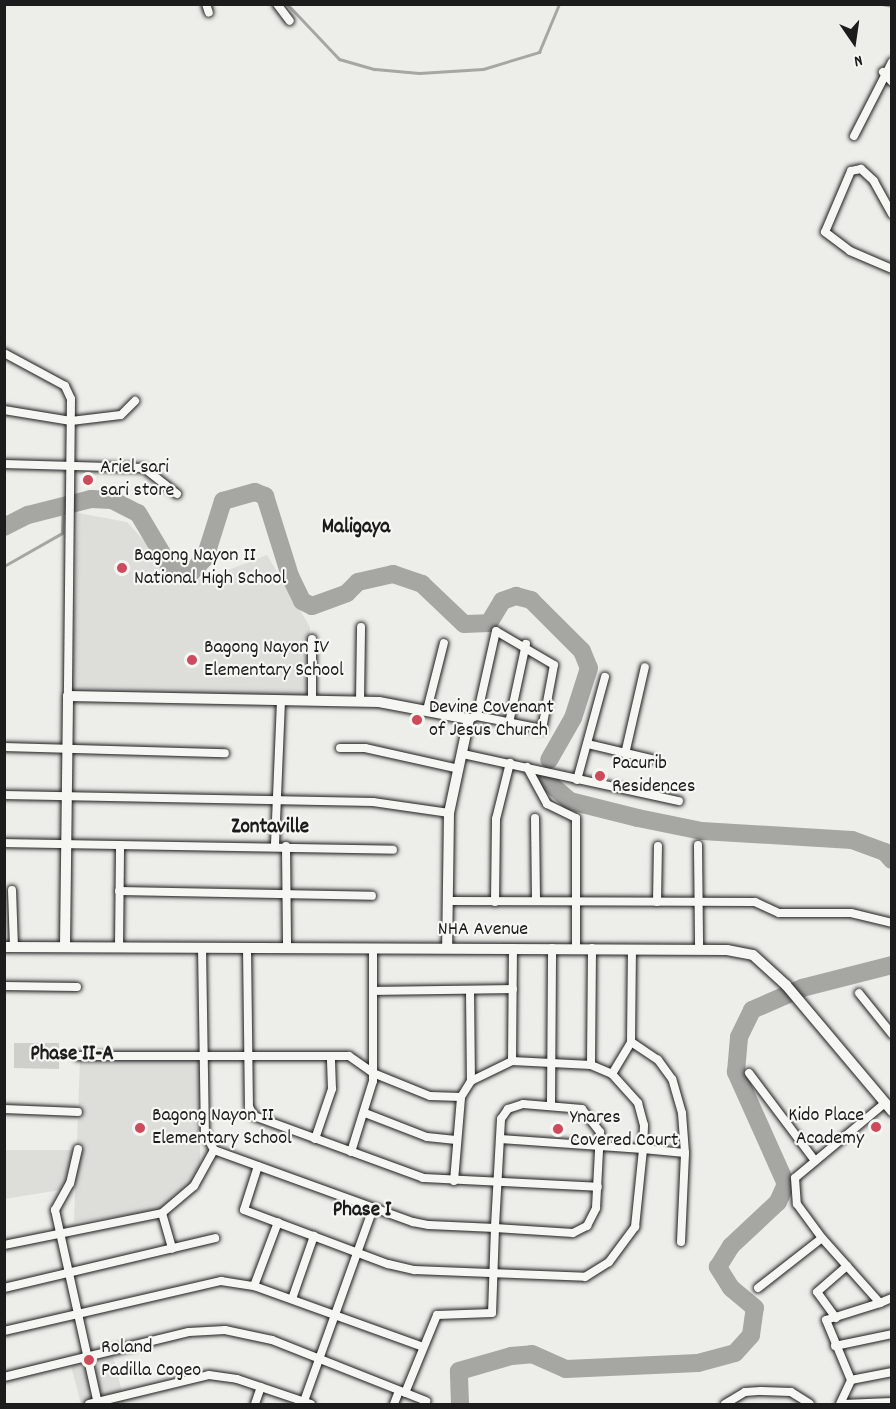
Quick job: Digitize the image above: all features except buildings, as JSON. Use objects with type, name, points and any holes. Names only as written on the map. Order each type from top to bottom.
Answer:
[{"type":"street","points":[[206,4],[209,13]]},
{"type":"street","points":[[277,4],[290,21]]},
{"type":"street","points":[[854,136],[883,72],[891,62]]},
{"type":"street","points":[[883,72],[891,82]]},
{"type":"street","points":[[891,214],[874,181],[861,169],[850,171],[825,232],[850,251],[891,269]]},
{"type":"street","points":[[4,353],[65,386],[71,421],[73,470],[70,518],[68,696],[69,845],[65,946]]},
{"type":"street","points":[[4,410],[71,421],[121,415],[135,401]]},
{"type":"street","points":[[4,464],[73,470],[144,468],[177,494]]},
{"type":"street","points":[[360,701],[361,627]]},
{"type":"street","points":[[68,696],[360,701],[427,710],[473,717],[509,723],[543,728],[554,666],[526,644],[496,631],[473,717],[459,769],[449,813],[447,948]]},
{"type":"street","points":[[312,639],[312,700]]},
{"type":"street","points":[[427,710],[444,643]]},
{"type":"street","points":[[509,723],[526,644]]},
{"type":"street","points":[[625,754],[645,667]]},
{"type":"street","points":[[577,780],[605,676]]},
{"type":"street","points":[[275,844],[280,800],[281,700]]},
{"type":"street","points":[[588,744],[651,759]]},
{"type":"street","points":[[4,747],[225,753]]},
{"type":"street","points":[[340,748],[365,748],[459,769]]},
{"type":"street","points":[[463,754],[679,801]]},
{"type":"street","points":[[495,902],[496,819],[510,764]]},
{"type":"street","points":[[527,767],[547,804],[576,818],[576,948]]},
{"type":"street","points":[[4,795],[373,802],[449,813]]},
{"type":"street","points":[[535,818],[536,901]]},
{"type":"street","points":[[4,843],[275,844],[393,850]]},
{"type":"street","points":[[119,946],[120,845]]},
{"type":"street","points":[[698,845],[699,949]]},
{"type":"street","points":[[286,846],[288,947]]},
{"type":"street","points":[[657,902],[658,846]]},
{"type":"street","points":[[9,947],[12,890]]},
{"type":"street","points":[[119,891],[372,896]]},
{"type":"street","points":[[447,902],[755,902],[779,913],[851,913],[891,923]]},
{"type":"street","points":[[202,946],[205,1133],[214,1150],[413,1222],[495,1228],[573,1233],[587,1226],[598,1187],[600,1132],[582,1109],[551,1104],[508,1109],[501,1119],[495,1228],[492,1313],[439,1313],[421,1346],[402,1392],[394,1404]]},
{"type":"street","name":"NHA Avenue","points":[[9,947],[699,949],[753,955],[786,985],[888,1107]]},
{"type":"street","points":[[247,947],[252,1056],[251,1113],[423,1178],[598,1187]]},
{"type":"street","points":[[351,1152],[365,1113],[373,1073],[373,948]]},
{"type":"street","points":[[512,1061],[513,948]]},
{"type":"street","points":[[551,1104],[552,948]]},
{"type":"street","points":[[591,1065],[592,948]]},
{"type":"street","points":[[612,1074],[631,1042],[632,949]]},
{"type":"street","points":[[4,986],[77,987]]},
{"type":"street","points":[[373,991],[513,989]]},
{"type":"street","points":[[454,1181],[461,1097],[471,1080],[470,990]]},
{"type":"street","points":[[859,993],[891,1034]]},
{"type":"street","points":[[631,1042],[658,1060],[672,1079],[682,1113],[685,1153],[681,1242]]},
{"type":"street","points":[[78,1056],[355,1057],[373,1073],[430,1096],[461,1097]]},
{"type":"street","points":[[315,1139],[332,1089],[331,1056]]},
{"type":"street","points":[[258,1166],[244,1210],[357,1252],[414,1270],[585,1277],[609,1262],[630,1239],[639,1215],[643,1149],[638,1103],[612,1074],[591,1065],[553,1061],[512,1061],[471,1080]]},
{"type":"street","points":[[748,1073],[815,1161]]},
{"type":"street","points":[[880,1303],[822,1238],[797,1204],[795,1178],[888,1107]]},
{"type":"street","points":[[4,1109],[78,1112]]},
{"type":"street","points":[[365,1113],[427,1137],[456,1140]]},
{"type":"street","points":[[500,1139],[685,1153]]},
{"type":"street","points":[[78,1149],[70,1183],[55,1210],[58,1235],[98,1403]]},
{"type":"street","points":[[4,1245],[162,1213],[194,1186],[214,1150]]},
{"type":"street","points":[[89,1404],[209,1375],[261,1387],[306,1404],[318,1359],[373,1209]]},
{"type":"street","points":[[162,1213],[172,1249]]},
{"type":"street","points":[[254,1286],[278,1222]]},
{"type":"street","points":[[292,1299],[314,1236]]},
{"type":"street","points":[[4,1288],[215,1238]]},
{"type":"street","points":[[758,1287],[822,1238]]},
{"type":"street","points":[[836,1318],[817,1292],[847,1266]]},
{"type":"street","points":[[4,1331],[201,1283],[254,1286],[421,1346]]},
{"type":"street","points":[[891,1298],[826,1320],[850,1380],[841,1404],[891,1402]]},
{"type":"street","points":[[4,1377],[87,1356],[208,1330],[245,1332],[426,1401]]},
{"type":"street","points":[[836,1346],[891,1334]]},
{"type":"street","points":[[850,1380],[891,1372]]},
{"type":"street","points":[[255,1404],[261,1387]]},
{"type":"street","points":[[725,1404],[746,1392],[761,1391],[791,1392],[810,1404]]},
{"type":"shaded area","points":[[78,513],[127,522],[177,577],[205,579],[267,555],[310,627],[310,695],[72,692]]},
{"type":"shaded area","points":[[14,1043],[59,1043],[59,1069],[14,1068]]},
{"type":"shaded area","name":"Bagong Nayon II Elementary School","points":[[80,1059],[200,1059],[200,1175],[163,1211],[74,1222]]},
{"type":"shaded area","points":[[5,1150],[76,1150],[66,1189],[5,1199]]},
{"type":"shaded area","points":[[113,1356],[125,1404],[81,1404],[71,1366]]},
{"type":"waterway","points":[[287,4],[339,59],[375,69],[419,73],[483,69],[539,52],[559,4]]},
{"type":"waterway","points":[[882,4],[892,6]]},
{"type":"waterway","points":[[4,527],[28,515],[91,499],[112,500],[138,513],[170,567],[188,576],[205,558],[223,501],[255,492],[265,496],[290,576],[302,601],[312,606],[347,593],[358,582],[393,574],[422,584],[464,624],[489,623],[502,601],[516,596],[531,600],[582,651],[589,668],[573,718],[549,760]]},
{"type":"waterway","points":[[4,566],[62,533],[63,508]]},
{"type":"waterway","points":[[547,781],[570,801],[638,818],[702,831],[852,840],[885,852],[892,860]]},
{"type":"waterway","points":[[460,1404],[459,1371],[511,1356],[532,1354],[566,1369],[698,1363],[735,1353],[751,1335],[755,1308],[731,1288],[718,1267],[731,1246],[778,1202],[786,1184],[736,1072],[739,1037],[752,1010],[802,988],[892,965]]},
{"type":"place","name":"Ariel sari sari store","points":[[88,480]]},
{"type":"place","name":"Bagong Nayon II National High School","points":[[122,568]]},
{"type":"place","name":"Bagong Nayon IV Elementary School","points":[[192,660]]},
{"type":"place","name":"Devine Covenant of Jesus Church","points":[[417,720]]},
{"type":"place","name":"Pacurib Residences","points":[[600,776]]},
{"type":"place","name":"Kido Place Academy","points":[[876,1127]]},
{"type":"place","name":"Bagong Nayon II Elementary School","points":[[140,1128]]},
{"type":"place","name":"Ynares Covered Court","points":[[558,1129]]},
{"type":"place","name":"Roland Padilla Cogeo","points":[[89,1360]]},
{"type":"district","name":"Maligaya","points":[[356,528]]},
{"type":"district","name":"Zontaville","points":[[270,828]]},
{"type":"district","name":"Phase II-A","points":[[72,1055]]},
{"type":"district","name":"Phase I","points":[[362,1211]]}]
